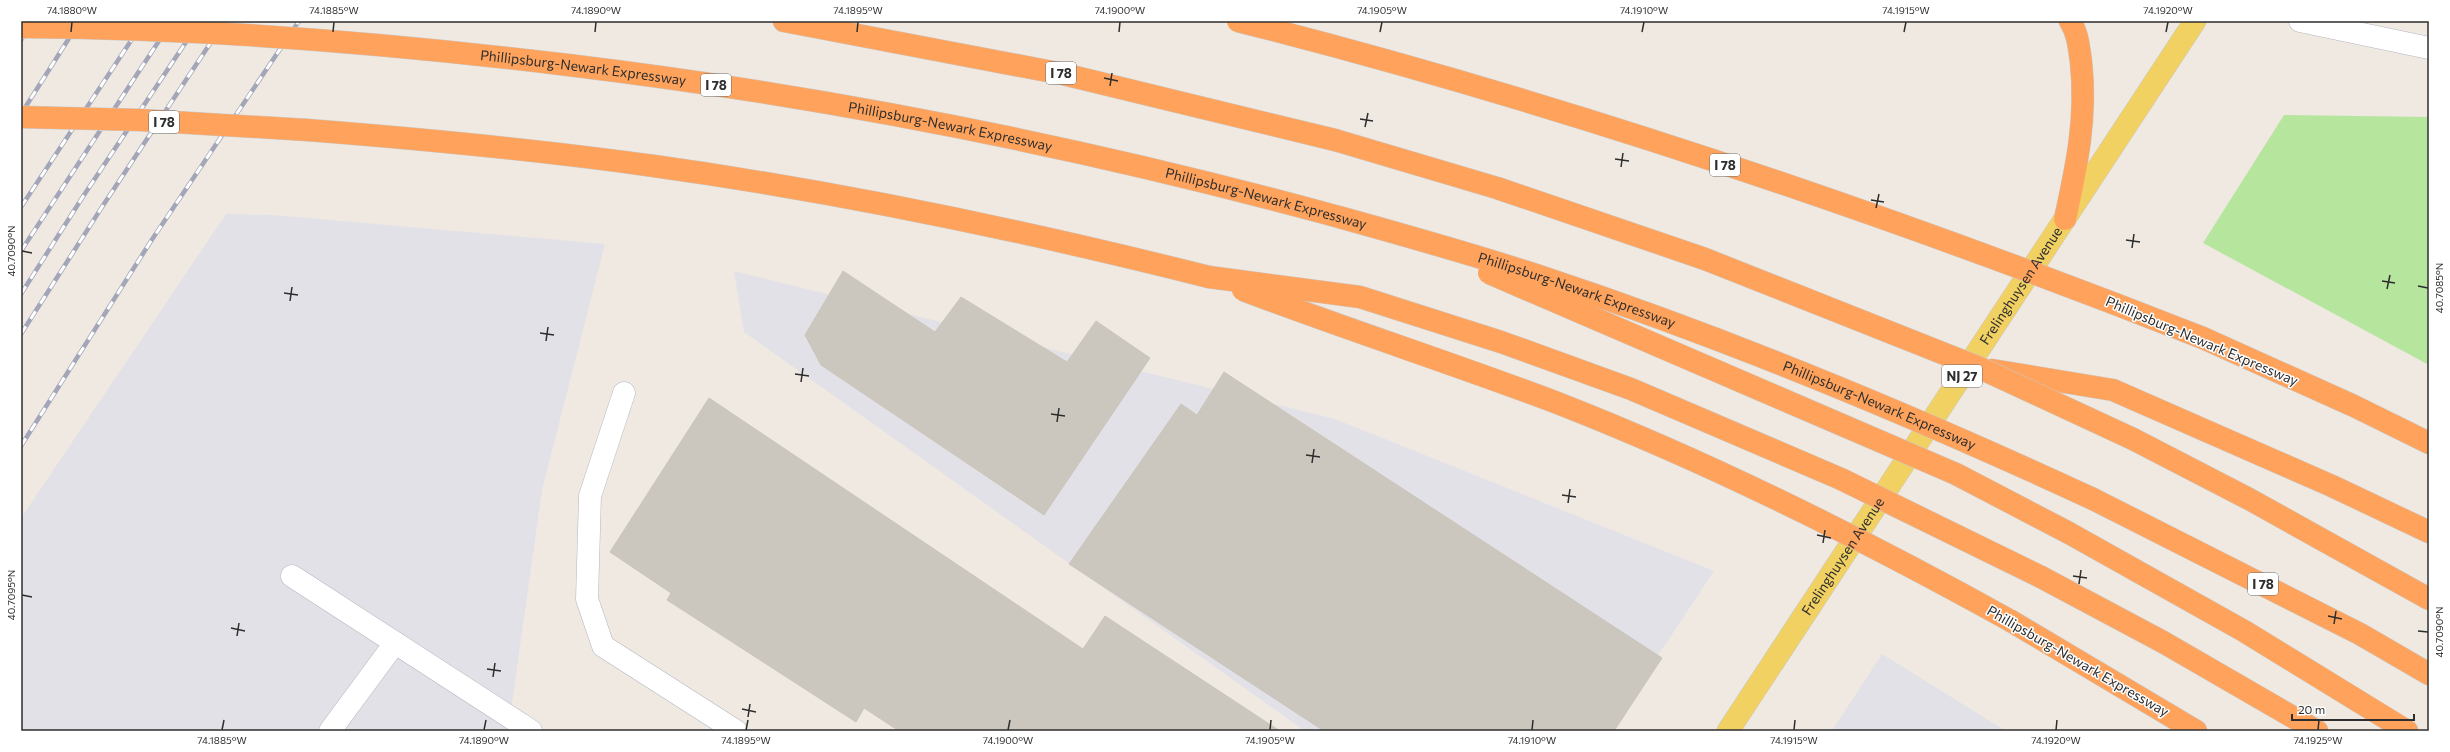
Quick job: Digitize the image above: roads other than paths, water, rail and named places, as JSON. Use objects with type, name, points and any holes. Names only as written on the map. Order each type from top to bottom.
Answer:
[{"type":"highway","name":"I 78","points":[[784,21],[1063,74],[1209,108],[1342,142],[1497,188],[1705,259],[1980,368],[2132,440],[2283,517],[2429,599]]},
{"type":"highway","name":"Phillipsburg-Newark Expressway","points":[[1238,21],[1438,75],[1724,164],[2007,263],[2203,338],[2354,406],[2429,443]]},
{"type":"highway","points":[[2065,219],[2079,151],[2084,114],[2084,81],[2079,45],[2070,21]]},
{"type":"highway","name":"Phillipsburg-Newark Expressway","points":[[21,27],[216,33],[369,44],[667,77],[847,106],[964,127],[1099,156],[1251,193],[1541,276],[1697,331],[1822,379],[1917,419],[2093,499],[2339,624],[2429,674]]},
{"type":"highway","name":"Phillipsburg-Newark Expressway","points":[[21,117],[148,121],[307,130],[507,148],[647,165],[800,189],[977,223],[1208,277],[1350,331],[1419,353],[1562,405],[1695,461],[1826,522],[2011,621],[2196,731]]},
{"type":"highway","points":[[1398,234],[1956,474],[2069,533],[2250,635],[2407,731]]},
{"type":"highway","points":[[1208,277],[1360,297],[1501,342],[1594,376],[1717,425],[1841,479],[2041,577],[2176,650],[2317,731]]},
{"type":"highway","points":[[1980,368],[2113,390],[2429,532]]},
{"type":"main road","name":"Frelinghuysen Avenue","points":[[1728,731],[2195,21]]},
{"type":"street","points":[[2300,21],[2429,48]]},
{"type":"street","points":[[624,393],[590,496],[587,599],[603,646],[736,731]]},
{"type":"street","points":[[292,576],[527,728]]},
{"type":"street","points":[[330,731],[395,643]]},
{"type":"railway","points":[[21,40],[33,21]]},
{"type":"railway","points":[[21,114],[80,21]]},
{"type":"railway","points":[[21,207],[144,21]]},
{"type":"railway","points":[[21,251],[172,21]]},
{"type":"railway","points":[[21,294],[84,195],[200,21]]},
{"type":"railway","points":[[21,334],[102,207],[225,21]]},
{"type":"railway","points":[[21,446],[151,241],[299,21]]}]
